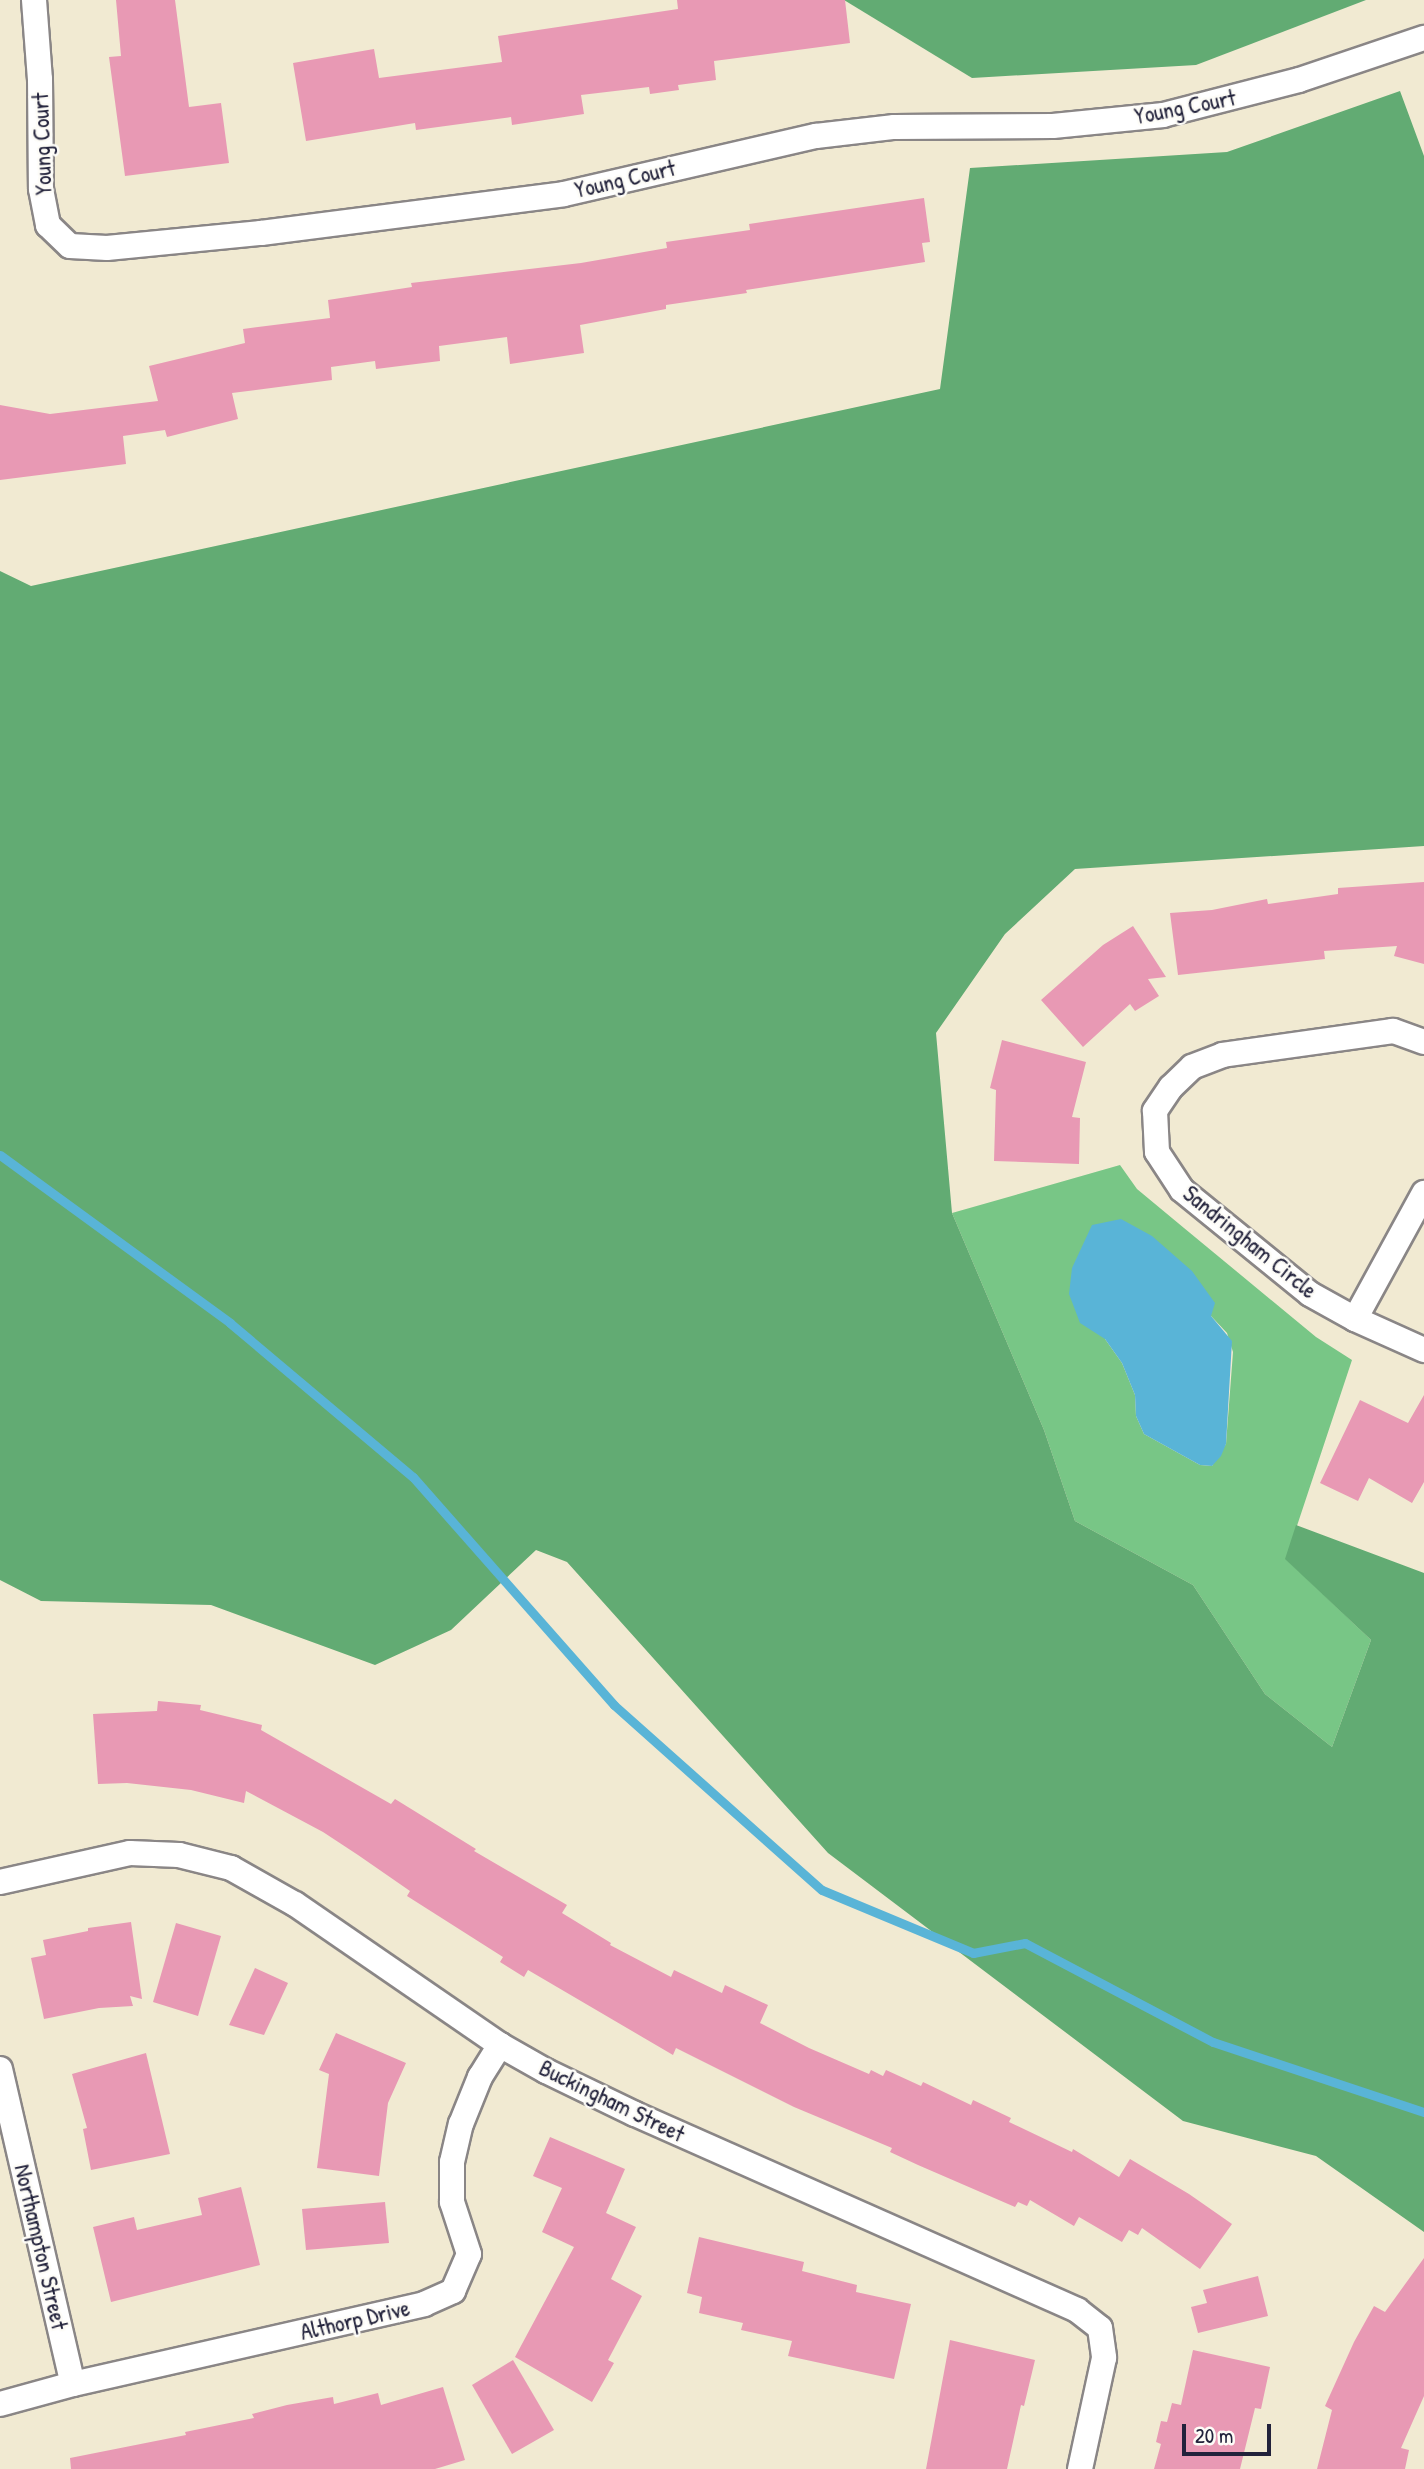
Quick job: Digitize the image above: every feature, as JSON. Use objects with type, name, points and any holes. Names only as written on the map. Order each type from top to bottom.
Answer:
[{"type":"street","name":"Young Court","points":[[34,0],[40,79],[40,189],[48,225],[70,246],[107,248],[275,231],[564,194],[816,136],[894,127],[1054,126],[1163,115],[1299,80],[1424,38]]},
{"type":"street","name":"Sandringham Circle","points":[[1424,1042],[1393,1031],[1223,1055],[1192,1067],[1171,1087],[1155,1111],[1157,1152],[1182,1190],[1310,1294],[1355,1319],[1424,1350]]},
{"type":"street","points":[[1355,1319],[1424,1193]]},
{"type":"street","name":"Buckingham Street","points":[[0,1882],[130,1853],[179,1855],[232,1868],[295,1903],[365,1949],[500,2045],[635,2114],[1077,2310],[1100,2328],[1104,2358],[1080,2469]]},
{"type":"street","name":"Althorp Drive","points":[[0,2404],[73,2384],[424,2304],[453,2291],[469,2254],[452,2202],[452,2162],[465,2112],[480,2077],[500,2045]]},
{"type":"street","name":"Northampton Street","points":[[0,2069],[73,2384]]},
{"type":"green space","points":[[844,0],[1366,0],[1196,65],[972,78]]},
{"type":"green space","points":[[1400,91],[1424,156],[1424,846],[1075,869],[1005,934],[936,1033],[952,1213],[1044,1430],[1075,1521],[1193,1585],[1265,1694],[1332,1747],[1371,1640],[1285,1559],[1296,1525],[1424,1573],[1424,2232],[1316,2156],[1183,2121],[828,1853],[567,1562],[536,1550],[451,1630],[375,1665],[211,1605],[41,1601],[0,1580],[0,571],[31,586],[940,389],[970,168],[1227,152]]},
{"type":"green space","points":[[1120,1165],[1137,1189],[1316,1337],[1352,1360],[1286,1559],[1371,1640],[1332,1747],[1265,1694],[1193,1585],[1075,1521],[1044,1430],[952,1213]],"holes":[[[1211,1316],[1227,1333],[1233,1352],[1226,1444],[1212,1466],[1200,1465],[1144,1434],[1136,1416],[1135,1395],[1122,1363],[1105,1339]]]},
{"type":"water","points":[[1121,1219],[1152,1236],[1192,1271],[1215,1303],[1211,1316],[1232,1341],[1226,1444],[1221,1456],[1212,1466],[1200,1465],[1144,1434],[1136,1416],[1135,1395],[1122,1363],[1105,1339],[1080,1323],[1069,1294],[1072,1268],[1092,1225]]},
{"type":"building","points":[[116,0],[175,0],[189,107],[221,103],[229,163],[125,176],[109,57],[121,56]]},
{"type":"building","points":[[677,0],[845,0],[850,43],[714,61],[716,80],[678,85],[679,90],[650,94],[649,87],[581,95],[584,114],[512,125],[511,117],[416,130],[415,123],[306,141],[293,63],[374,49],[379,78],[502,62],[498,36],[678,9]]},
{"type":"building","points":[[924,198],[930,242],[922,243],[925,262],[746,290],[747,293],[666,305],[666,309],[580,325],[584,353],[510,364],[507,337],[439,346],[440,361],[376,369],[375,361],[331,367],[332,380],[232,393],[238,419],[167,437],[165,430],[123,436],[126,464],[0,480],[0,405],[50,414],[158,401],[149,366],[245,343],[243,329],[330,318],[328,300],[412,287],[411,283],[581,263],[667,248],[666,242],[750,230],[749,224]]},
{"type":"building","points":[[1424,882],[1424,964],[1394,956],[1397,946],[1324,951],[1325,959],[1178,975],[1170,913],[1212,910],[1267,899],[1268,904],[1338,894],[1338,888]]},
{"type":"building","points":[[1133,926],[1166,977],[1148,979],[1159,996],[1135,1011],[1130,1004],[1083,1047],[1041,1000],[1103,945]]},
{"type":"building","points":[[1002,1040],[1086,1062],[1072,1117],[1080,1118],[1079,1164],[994,1161],[996,1090],[990,1088]]},
{"type":"building","points":[[1424,1395],[1424,1482],[1412,1503],[1369,1478],[1358,1501],[1320,1483],[1360,1400],[1408,1423]]},
{"type":"building","points":[[158,1701],[201,1705],[200,1710],[262,1725],[261,1730],[391,1804],[395,1799],[476,1849],[474,1851],[567,1905],[562,1913],[611,1943],[610,1945],[671,1977],[674,1970],[722,1993],[725,1985],[768,2005],[760,2023],[809,2048],[869,2074],[871,2070],[883,2076],[886,2070],[921,2086],[923,2082],[971,2105],[973,2100],[1011,2118],[1009,2122],[1072,2152],[1073,2149],[1119,2177],[1130,2159],[1189,2194],[1232,2224],[1200,2269],[1142,2228],[1138,2235],[1129,2230],[1122,2242],[1079,2217],[1074,2226],[1030,2200],[1027,2206],[1018,2202],[1015,2207],[890,2152],[892,2148],[794,2107],[676,2048],[673,2055],[528,1970],[524,1977],[500,1962],[503,1957],[407,1896],[410,1891],[358,1855],[323,1832],[246,1791],[244,1803],[191,1790],[127,1783],[98,1784],[93,1714],[157,1711]]},
{"type":"building","points":[[131,1922],[142,1999],[130,1996],[133,2006],[99,2008],[44,2019],[31,1958],[46,1955],[43,1940],[88,1931],[88,1928]]},
{"type":"building","points":[[176,1923],[221,1936],[198,2016],[153,2002]]},
{"type":"building","points":[[255,1968],[288,1983],[264,2035],[229,2025]]},
{"type":"building","points":[[336,2033],[406,2063],[388,2103],[379,2176],[317,2168],[329,2074],[319,2070]]},
{"type":"building","points":[[146,2053],[170,2154],[91,2170],[83,2129],[87,2128],[72,2074]]},
{"type":"building","points":[[550,2137],[625,2169],[606,2213],[636,2227],[611,2279],[642,2296],[608,2360],[614,2363],[592,2402],[515,2357],[574,2247],[542,2232],[562,2188],[533,2176]]},
{"type":"building","points":[[241,2187],[260,2265],[111,2302],[93,2227],[134,2217],[137,2230],[202,2215],[198,2198]]},
{"type":"building","points":[[385,2202],[389,2243],[306,2250],[302,2209]]},
{"type":"building","points":[[699,2237],[804,2262],[802,2271],[857,2285],[856,2292],[911,2304],[894,2379],[788,2356],[792,2341],[741,2330],[743,2323],[699,2313],[702,2297],[687,2293]]},
{"type":"building","points":[[1424,2258],[1424,2396],[1401,2448],[1409,2450],[1405,2469],[1317,2469],[1332,2410],[1325,2406],[1354,2342],[1374,2306],[1385,2312]]},
{"type":"building","points":[[1258,2276],[1268,2316],[1198,2333],[1191,2307],[1207,2303],[1203,2290]]},
{"type":"building","points":[[950,2340],[1035,2360],[1024,2406],[1021,2405],[1007,2469],[926,2469]]},
{"type":"building","points":[[1193,2350],[1270,2367],[1261,2409],[1255,2408],[1240,2469],[1154,2469],[1161,2444],[1156,2442],[1161,2421],[1167,2422],[1172,2403],[1181,2405]]},
{"type":"building","points":[[513,2360],[554,2430],[512,2454],[472,2385]]},
{"type":"building","points":[[443,2387],[465,2460],[435,2469],[71,2469],[70,2458],[186,2435],[185,2432],[254,2418],[252,2414],[287,2405],[333,2397],[334,2404],[378,2393],[381,2405]]},
{"type":"waterway","points":[[0,1155],[230,1323],[413,1477],[614,1705],[822,1890],[973,1953],[1025,1943],[1213,2042],[1424,2112]]}]
